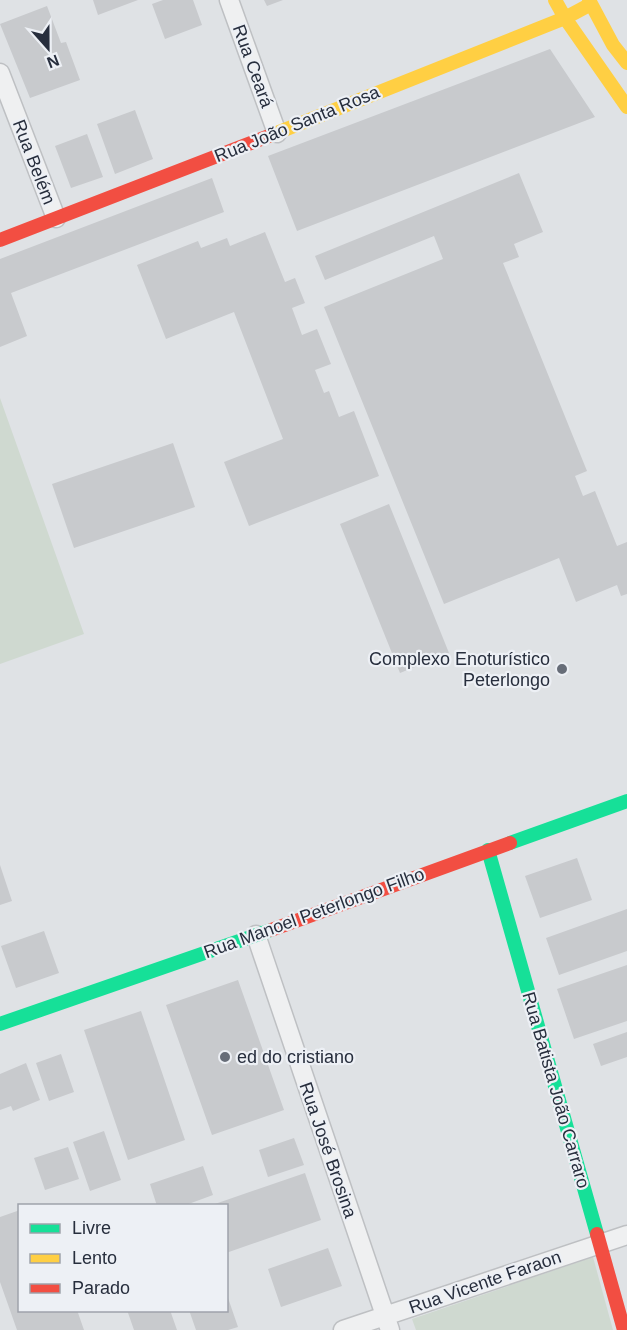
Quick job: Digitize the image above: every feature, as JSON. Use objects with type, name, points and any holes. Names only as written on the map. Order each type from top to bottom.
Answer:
[{"type":"street","name":"Rua Ceará","points":[[229,0],[277,133]]},
{"type":"street","points":[[555,0],[627,108]]},
{"type":"street","name":"Rua João Santa Rosa","points":[[0,240],[565,18],[590,2]]},
{"type":"street","points":[[590,2],[613,45],[627,63]]},
{"type":"street","name":"Rua Belém","points":[[0,73],[56,218]]},
{"type":"street","name":"Rua Manoel Peterlongo Filho","points":[[0,1024],[256,935],[627,801]]},
{"type":"street","name":"Rua Batista João Carraro","points":[[488,850],[624,1330]]},
{"type":"street","name":"Rua José Brosina","points":[[256,935],[387,1323]]},
{"type":"street","name":"Rua Vicente Faraon","points":[[343,1330],[387,1323],[627,1235]]},
{"type":"shaded area","points":[[0,398],[84,634],[0,664]]},
{"type":"shaded area","points":[[593,1257],[613,1330],[416,1330],[412,1319]]},
{"type":"building","points":[[93,0],[138,0],[98,15]]},
{"type":"building","points":[[163,0],[193,0],[202,25],[165,39],[152,4]]},
{"type":"building","points":[[264,0],[283,0],[267,6]]},
{"type":"building","points":[[47,6],[61,43],[66,42],[80,80],[30,98],[0,24]]},
{"type":"building","points":[[550,49],[595,117],[297,231],[268,156]]},
{"type":"building","points":[[135,110],[153,159],[115,174],[97,124]]},
{"type":"building","points":[[87,134],[103,177],[71,188],[55,146]]},
{"type":"building","points":[[519,173],[543,232],[514,244],[519,257],[503,263],[587,471],[575,476],[583,496],[595,491],[617,546],[627,542],[627,594],[621,596],[617,585],[576,602],[559,558],[444,604],[324,307],[443,259],[434,236],[325,280],[315,256]]},
{"type":"building","points":[[212,178],[224,212],[11,293],[27,336],[0,347],[0,259]]},
{"type":"building","points":[[265,232],[285,282],[295,278],[305,303],[292,308],[302,335],[317,329],[331,364],[315,370],[324,393],[329,391],[339,417],[354,411],[379,476],[249,526],[224,462],[283,439],[234,312],[166,339],[137,265],[198,241],[201,248],[227,238],[230,246]]},
{"type":"building","points":[[173,443],[195,507],[74,548],[52,484]]},
{"type":"building","points":[[389,504],[449,653],[400,673],[340,524]]},
{"type":"building","points":[[577,858],[592,900],[540,918],[525,876]]},
{"type":"building","points":[[0,865],[12,901],[0,905]]},
{"type":"building","points":[[627,909],[627,951],[559,975],[546,938]]},
{"type":"building","points":[[44,931],[59,973],[16,988],[1,946]]},
{"type":"building","points":[[627,965],[627,1021],[574,1039],[557,989]]},
{"type":"building","name":"ed do cristiano","points":[[238,980],[284,1110],[212,1135],[166,1005]]},
{"type":"building","points":[[141,1011],[185,1140],[128,1160],[84,1030]]},
{"type":"building","points":[[627,1032],[627,1057],[601,1066],[593,1044]]},
{"type":"building","points":[[61,1054],[74,1092],[49,1101],[36,1063]]},
{"type":"building","points":[[26,1063],[40,1100],[13,1111],[11,1106],[0,1110],[0,1074]]},
{"type":"building","points":[[104,1131],[121,1180],[90,1191],[73,1142]]},
{"type":"building","points":[[294,1138],[304,1165],[268,1177],[259,1150]]},
{"type":"building","points":[[68,1147],[79,1179],[45,1190],[34,1158]]},
{"type":"building","points":[[203,1166],[213,1195],[188,1204],[156,1204],[150,1184]]},
{"type":"building","points":[[305,1173],[321,1220],[228,1252],[228,1204],[215,1204]]},
{"type":"building","points":[[18,1211],[18,1312],[78,1312],[84,1330],[17,1330],[0,1282],[0,1217]]},
{"type":"building","points":[[328,1248],[342,1286],[281,1307],[268,1269]]},
{"type":"building","points":[[228,1298],[238,1327],[228,1330],[196,1330],[190,1312],[228,1312]]},
{"type":"building","points":[[128,1312],[171,1312],[177,1330],[134,1330]]},
{"type":"traffic: fast","points":[[510,843],[627,801]]},
{"type":"traffic: fast","points":[[488,850],[597,1234]]},
{"type":"traffic: fast","points":[[0,1024],[271,930]]},
{"type":"traffic: slow","points":[[555,0],[627,107]]},
{"type":"traffic: slow","points":[[589,0],[613,45],[627,63]]},
{"type":"traffic: slow","points":[[269,136],[565,18],[591,4]]},
{"type":"traffic: jam","points":[[0,240],[269,136]]},
{"type":"traffic: jam","points":[[271,930],[510,843]]},
{"type":"traffic: jam","points":[[597,1234],[624,1330]]},
{"type":"place","name":"Complexo Enoturístico Peterlongo","points":[[562,669]]},
{"type":"place","name":"ed do cristiano","points":[[225,1057]]}]
